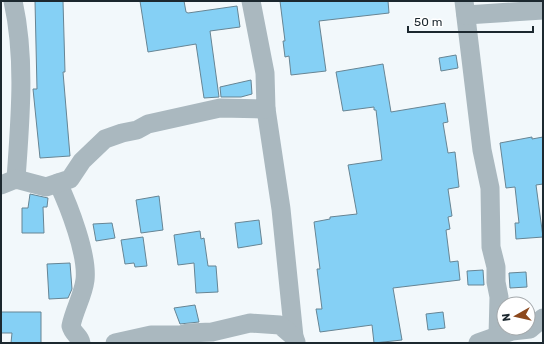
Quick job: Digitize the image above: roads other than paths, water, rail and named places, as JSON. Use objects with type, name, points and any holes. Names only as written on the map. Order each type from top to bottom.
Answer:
[{"type":"street","points":[[12,1],[19,34],[20,118],[8,182],[46,187],[58,183],[70,178],[82,162],[105,139],[137,130],[148,124],[220,108],[266,108]]},
{"type":"street","points":[[251,1],[265,73],[266,108],[281,209],[295,340]]},
{"type":"street","points":[[499,296],[496,282],[496,267],[492,247],[490,188],[482,150],[465,8],[543,10]]},
{"type":"street","points":[[58,183],[70,209],[86,268],[83,291],[71,326],[72,331],[80,339],[81,343]]},
{"type":"street","points":[[115,343],[151,335],[181,335],[188,333],[212,332],[250,323],[280,325],[295,340]]},
{"type":"street","points":[[478,343],[498,336]]}]
